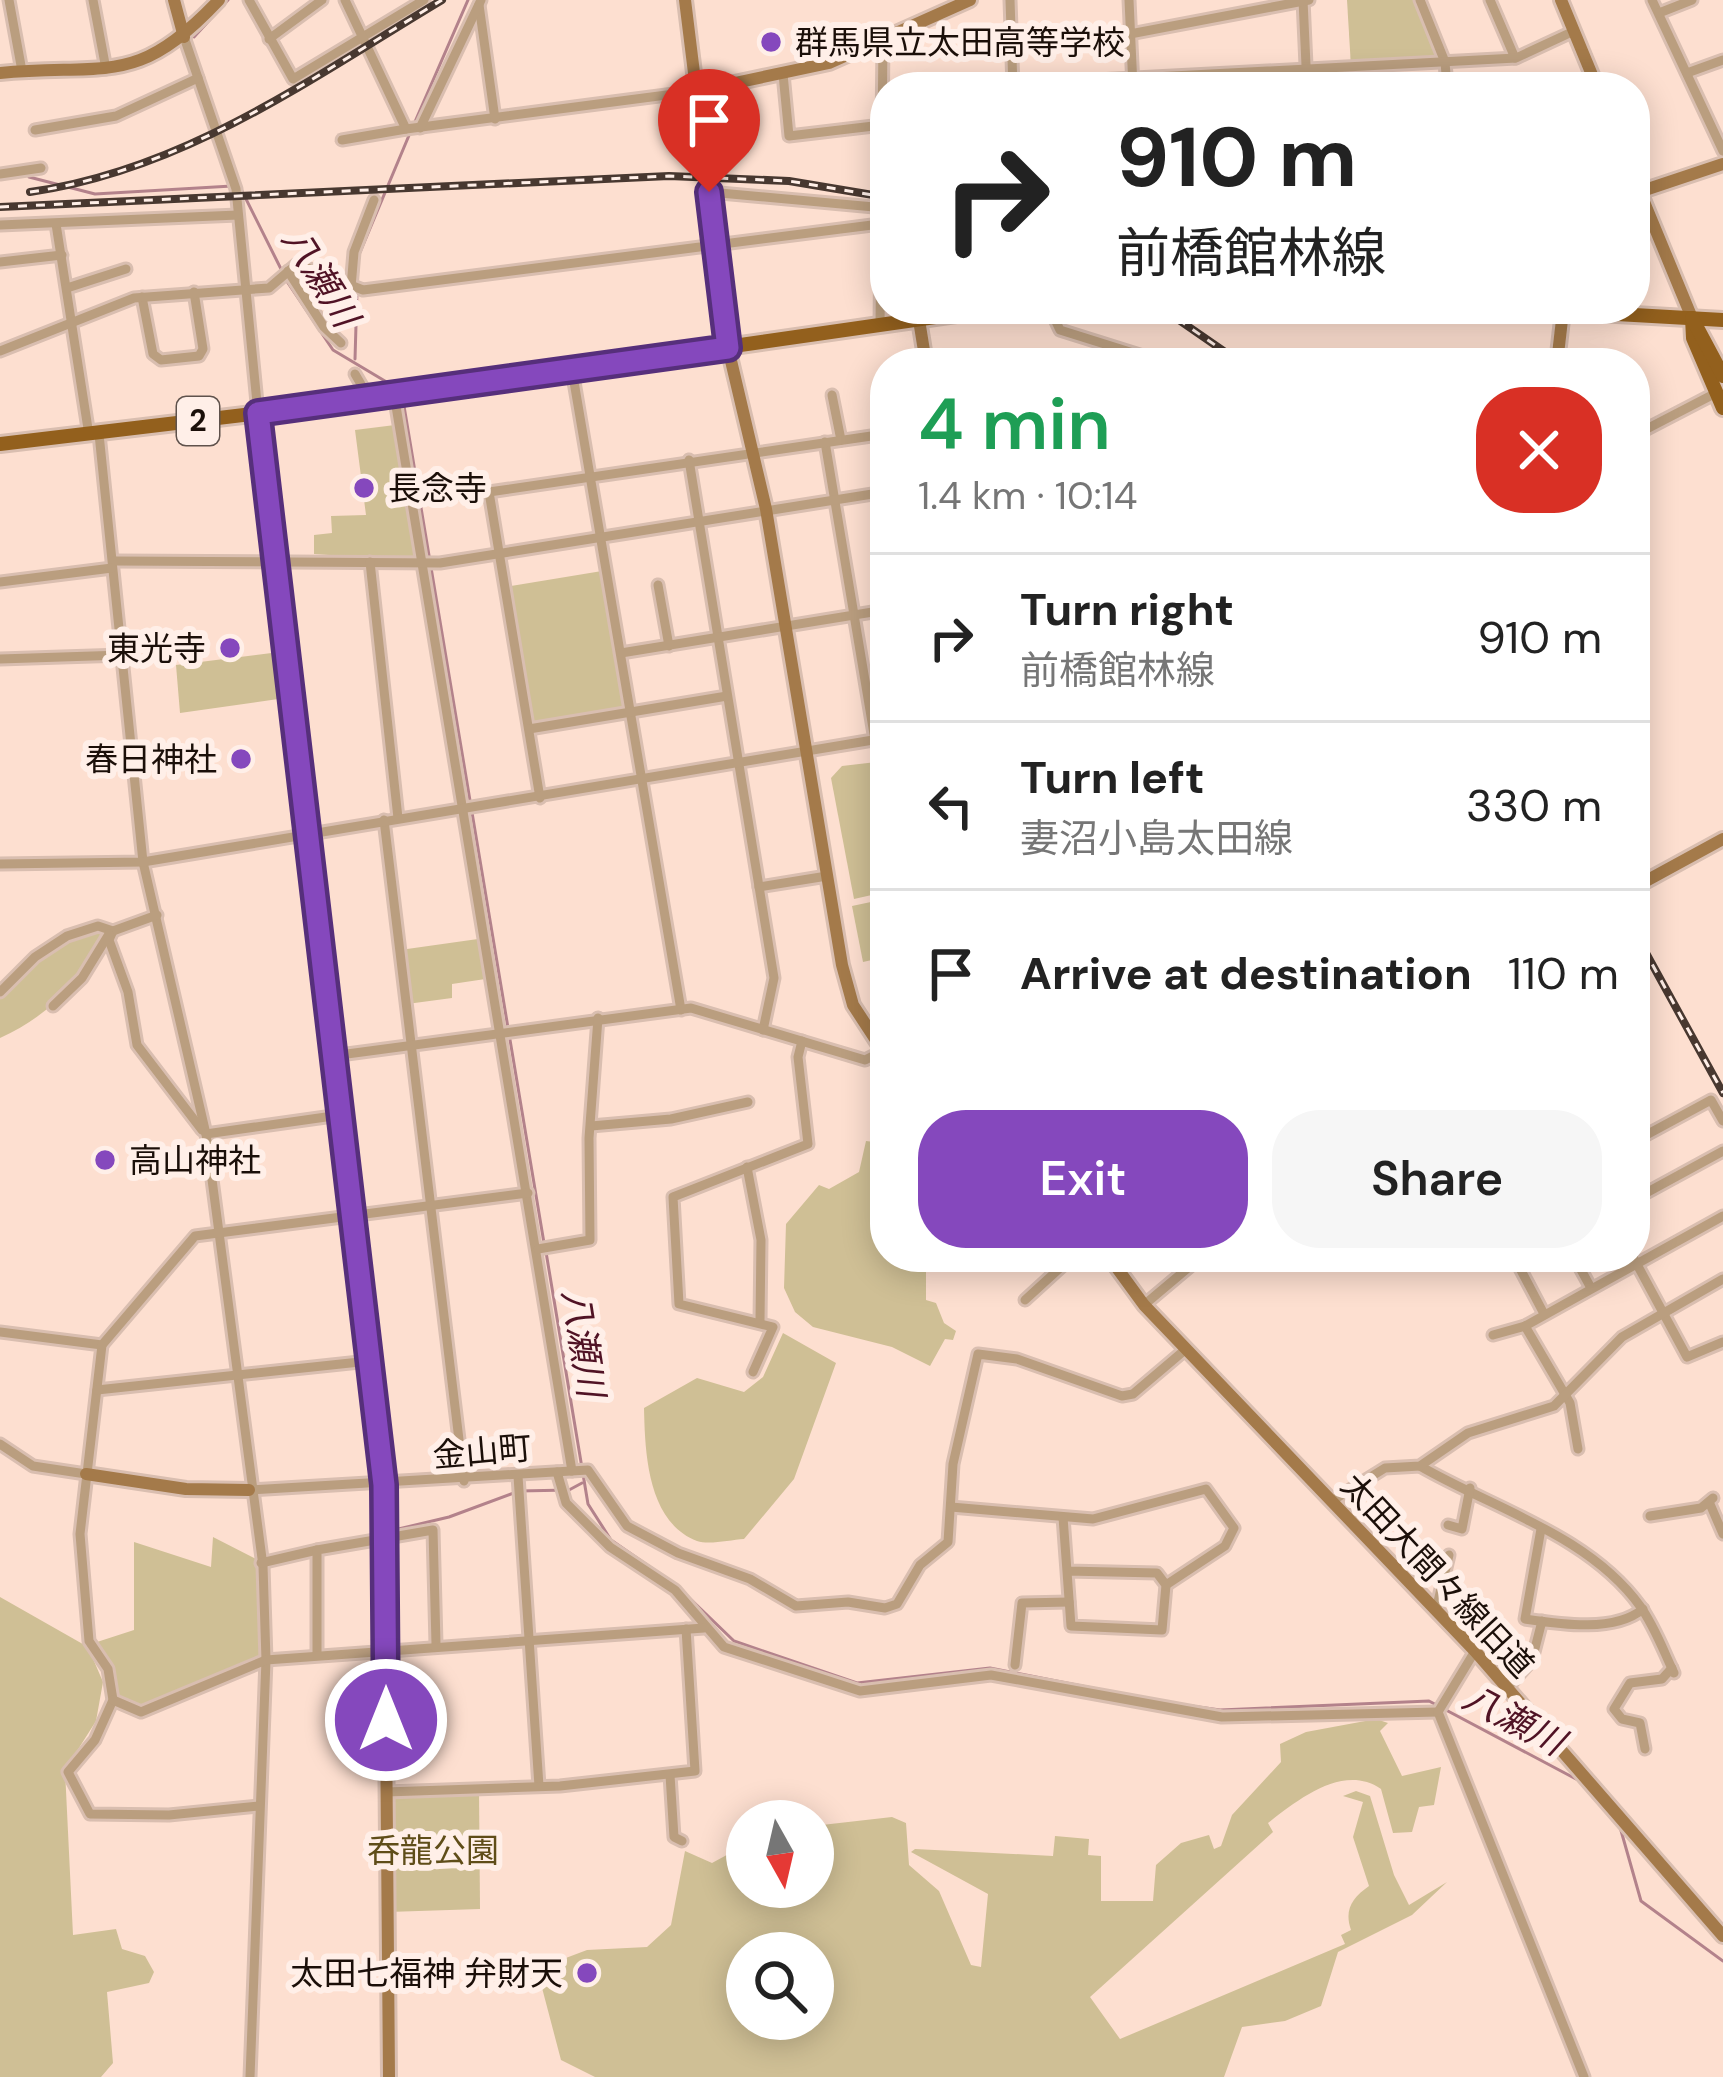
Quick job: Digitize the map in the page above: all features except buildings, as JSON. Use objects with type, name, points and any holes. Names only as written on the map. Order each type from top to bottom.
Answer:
[{"type":"main road","points":[[1650,316],[1723,320]]},
{"type":"main road","points":[[1692,318],[1723,376]]},
{"type":"main road","points":[[1692,318],[1693,338],[1723,408]]},
{"type":"main road","name":"2","points":[[0,444],[258,413],[893,324]]},
{"type":"street","points":[[8,0],[22,71]]},
{"type":"street","points":[[93,0],[106,69]]},
{"type":"street","points":[[174,0],[236,189],[384,1485],[389,2077]]},
{"type":"street","points":[[0,74],[128,67],[184,38],[219,0]]},
{"type":"street","points":[[249,0],[293,79],[424,0]]},
{"type":"street","points":[[269,39],[322,0]]},
{"type":"street","points":[[344,0],[413,129]]},
{"type":"street","points":[[685,0],[728,348],[766,508],[849,994],[870,1029]]},
{"type":"street","points":[[342,140],[697,91],[783,74],[829,63],[970,0]]},
{"type":"street","points":[[1010,0],[1013,72]]},
{"type":"street","points":[[1129,0],[1132,72]]},
{"type":"street","points":[[1130,34],[1305,0],[1306,72]]},
{"type":"street","points":[[1420,0],[1446,72]]},
{"type":"street","points":[[1490,0],[1515,58]]},
{"type":"street","points":[[1561,0],[1591,72]]},
{"type":"street","points":[[1652,0],[1723,151]]},
{"type":"street","points":[[1659,13],[1692,0]]},
{"type":"street","points":[[413,129],[480,2]]},
{"type":"street","points":[[480,2],[495,118]]},
{"type":"street","points":[[1271,72],[1515,58],[1574,32]]},
{"type":"street","points":[[884,40],[884,72]]},
{"type":"street","points":[[1687,73],[1723,60]]},
{"type":"street","points":[[783,74],[789,136],[870,126]]},
{"type":"street","points":[[35,130],[116,116],[199,78]]},
{"type":"street","points":[[1650,185],[1723,164]]},
{"type":"street","points":[[0,174],[41,168]]},
{"type":"street","points":[[709,192],[870,206]]},
{"type":"street","points":[[356,288],[354,252],[374,200]]},
{"type":"street","points":[[0,225],[238,215]]},
{"type":"street","points":[[1650,219],[1692,318]]},
{"type":"street","points":[[56,224],[113,564],[142,862],[206,1134],[261,1563],[266,1660],[250,2077]]},
{"type":"street","points":[[0,351],[142,297],[265,287],[297,264],[356,288],[714,249],[870,226]]},
{"type":"street","points":[[0,262],[62,255]]},
{"type":"street","points":[[67,288],[127,268]]},
{"type":"street","points":[[288,272],[323,327],[341,343]]},
{"type":"street","points":[[142,297],[153,354],[161,360],[200,356],[203,350],[194,292]]},
{"type":"street","points":[[1057,324],[1060,330],[1115,348]]},
{"type":"street","points":[[572,370],[681,1010]]},
{"type":"street","points":[[355,374],[368,398]]},
{"type":"street","points":[[1650,427],[1716,393]]},
{"type":"street","points":[[398,394],[528,1193],[543,1248],[578,1470],[596,1474],[620,1521],[796,1606],[848,1602],[885,1608],[897,1604],[920,1564],[948,1542],[952,1464],[978,1354],[1017,1359],[1122,1396],[1133,1394],[1186,1348]]},
{"type":"street","points":[[832,395],[841,440]]},
{"type":"street","points":[[428,494],[489,492],[870,436]]},
{"type":"street","points":[[826,442],[870,689]]},
{"type":"street","points":[[688,460],[774,978],[763,1030]]},
{"type":"street","points":[[489,492],[540,797]]},
{"type":"street","points":[[0,582],[113,564],[276,559],[440,563],[870,494]]},
{"type":"street","points":[[370,562],[398,818]]},
{"type":"street","points":[[658,585],[669,646]]},
{"type":"street","points":[[622,653],[870,612]]},
{"type":"street","points":[[0,659],[123,656]]},
{"type":"street","points":[[529,729],[727,696]]},
{"type":"street","points":[[0,864],[142,862],[870,741]]},
{"type":"street","points":[[384,820],[464,1481]]},
{"type":"street","points":[[1650,879],[1723,838]]},
{"type":"street","points":[[759,887],[827,876]]},
{"type":"street","points":[[53,1006],[82,978],[101,940],[157,915]]},
{"type":"street","points":[[0,992],[68,936],[98,926],[113,931]]},
{"type":"street","points":[[113,931],[110,940],[128,992],[137,1045],[206,1134]]},
{"type":"street","points":[[332,1056],[681,1010],[870,1058]]},
{"type":"street","points":[[543,1248],[590,1240],[598,1018]]},
{"type":"street","points":[[753,1372],[774,1331],[760,1321],[727,1320],[679,1304],[673,1197],[808,1144],[798,1057],[802,1041]]},
{"type":"street","points":[[1650,1133],[1711,1100],[1723,1121]]},
{"type":"street","points":[[592,1126],[671,1119],[748,1102]]},
{"type":"street","points":[[206,1134],[340,1114]]},
{"type":"street","points":[[1650,1191],[1723,1151]]},
{"type":"street","points":[[747,1167],[756,1194],[760,1240],[760,1321]]},
{"type":"street","points":[[259,1806],[170,1815],[90,1814],[68,1772],[95,1740],[113,1700],[108,1669],[89,1641],[80,1534],[102,1345],[195,1235],[528,1193]]},
{"type":"street","points":[[1650,1252],[1723,1216]]},
{"type":"street","points":[[1025,1300],[1056,1272]]},
{"type":"street","name":"太田大間々線旧道","points":[[1120,1272],[1144,1305],[1475,1651],[1723,1936]]},
{"type":"street","points":[[1144,1305],[1181,1272]]},
{"type":"street","points":[[1522,1272],[1543,1312]]},
{"type":"street","points":[[1582,1272],[1591,1288]]},
{"type":"street","points":[[1493,1335],[1525,1326],[1616,1272]]},
{"type":"street","points":[[1641,1272],[1690,1359],[1723,1342]]},
{"type":"street","points":[[1420,1466],[1468,1433],[1504,1426],[1566,1398],[1612,1345],[1723,1279]]},
{"type":"street","points":[[1525,1326],[1573,1408],[1578,1449]]},
{"type":"street","points":[[0,1332],[102,1345]]},
{"type":"street","points":[[97,1390],[369,1361]]},
{"type":"street","points":[[0,1444],[33,1466],[186,1489],[249,1490]]},
{"type":"street","points":[[1331,1501],[1385,1468],[1420,1466],[1471,1488],[1622,1584],[1642,1610],[1673,1670],[1662,1679],[1630,1683],[1614,1709],[1622,1719],[1640,1723],[1645,1749]]},
{"type":"street","name":"金山町","points":[[249,1490],[464,1481],[518,1487],[557,1472],[578,1470]]},
{"type":"street","points":[[557,1472],[561,1490],[610,1547],[675,1590],[724,1647],[868,1693],[991,1675],[1222,1718],[1441,1706]]},
{"type":"street","points":[[518,1487],[539,1786]]},
{"type":"street","points":[[1448,1525],[1462,1529],[1471,1488]]},
{"type":"street","points":[[951,1507],[1093,1519],[1207,1489],[1234,1528],[1225,1546],[1166,1585]]},
{"type":"street","points":[[1650,1516],[1712,1501],[1723,1534]]},
{"type":"street","points":[[1064,1517],[1067,1571],[1071,1626],[1162,1630],[1166,1585],[1157,1574],[1067,1571]]},
{"type":"street","points":[[1541,1529],[1525,1619],[1575,1625],[1634,1616],[1642,1610]]},
{"type":"street","points":[[261,1563],[433,1530],[436,1644]]},
{"type":"street","points":[[316,1550],[317,1655]]},
{"type":"street","points":[[1436,1610],[1449,1555]]},
{"type":"street","points":[[1015,1665],[1022,1603],[1069,1602]]},
{"type":"street","points":[[1508,1688],[1532,1660],[1542,1622]]},
{"type":"street","points":[[113,1700],[141,1712],[266,1660],[704,1628]]},
{"type":"street","points":[[386,1792],[539,1786],[695,1771],[686,1629]]},
{"type":"street","points":[[1441,1706],[1475,1651]]},
{"type":"street","points":[[1441,1706],[1584,2077]]},
{"type":"street","points":[[670,1775],[674,1837],[682,1840]]},
{"type":"green space","points":[[1347,0],[1420,0],[1445,62],[1351,67]]},
{"type":"green space","name":"長念寺","points":[[395,425],[418,561],[314,554],[314,535],[332,533],[331,516],[366,515],[355,430]]},
{"type":"green space","points":[[608,570],[631,712],[529,729],[505,587]]},
{"type":"green space","points":[[287,651],[292,697],[180,713],[176,665]]},
{"type":"green space","points":[[870,763],[870,895],[854,899],[831,778],[842,766]]},
{"type":"green space","points":[[870,902],[870,960],[863,962],[852,906]]},
{"type":"green space","points":[[83,929],[113,931],[64,993],[35,1018],[0,1038],[0,990],[35,957]]},
{"type":"green space","points":[[485,938],[492,978],[452,984],[452,998],[407,1004],[400,950]]},
{"type":"green space","points":[[866,1141],[870,1142],[870,1272],[926,1272],[926,1300],[936,1303],[944,1323],[956,1331],[953,1340],[945,1339],[930,1366],[892,1347],[813,1327],[795,1312],[784,1288],[786,1224],[819,1185],[829,1189],[859,1172]]},
{"type":"green space","points":[[783,1333],[836,1363],[794,1479],[744,1539],[697,1541],[680,1532],[659,1502],[648,1464],[644,1408],[697,1378],[744,1392],[763,1377]]},
{"type":"green space","points":[[213,1537],[260,1561],[266,1660],[141,1712],[113,1700],[97,1642],[134,1630],[134,1542],[211,1567]]},
{"type":"green space","points":[[0,1597],[88,1647],[103,1682],[96,1721],[65,1770],[73,1935],[116,1929],[122,1949],[145,1956],[154,1972],[149,1983],[107,1992],[113,2063],[101,2077],[0,2077]]},
{"type":"green space","points":[[1376,1719],[1388,1723],[1380,1731],[1402,1776],[1441,1767],[1434,1805],[1419,1807],[1412,1832],[1393,1833],[1381,1789],[1352,1780],[1321,1788],[1280,1814],[1268,1823],[1273,1832],[1090,1997],[1120,2039],[1345,1944],[1341,1935],[1351,1930],[1351,1905],[1369,1886],[1353,1837],[1363,1802],[1343,1796],[1356,1791],[1370,1796],[1394,1875],[1409,1905],[1447,1882],[1412,1915],[1338,1952],[1321,2006],[1285,2021],[1242,2027],[1224,2077],[595,2077],[561,2060],[541,1984],[542,1967],[587,1950],[647,1947],[671,1925],[685,1851],[712,1863],[726,1855],[726,1908],[834,1908],[834,1824],[892,1817],[906,1823],[909,1865],[939,1891],[971,1965],[981,1967],[988,1894],[911,1852],[915,1849],[1053,1856],[1055,1836],[1089,1839],[1088,1855],[1101,1856],[1101,1901],[1153,1901],[1156,1865],[1181,1843],[1209,1835],[1214,1849],[1221,1846],[1232,1815],[1281,1762],[1280,1744],[1306,1732]]},
{"type":"green space","name":"呑龍公園","points":[[479,1789],[480,1909],[388,1912],[386,1792]]},
{"type":"waterway","points":[[194,37],[228,0]]},
{"type":"waterway","points":[[414,124],[468,0]]},
{"type":"waterway","points":[[355,359],[358,257],[410,133]]},
{"type":"waterway","name":"八瀬川","points":[[29,177],[95,194],[232,186]]},
{"type":"waterway","name":"八瀬川","points":[[238,183],[282,271]]},
{"type":"waterway","name":"八瀬川","points":[[286,280],[333,350],[395,387]]},
{"type":"waterway","name":"八瀬川","points":[[403,400],[544,1243]]},
{"type":"waterway","name":"八瀬川","points":[[546,1252],[588,1504],[611,1540],[673,1583]]},
{"type":"waterway","points":[[390,1531],[449,1517],[519,1491],[569,1490],[582,1483]]},
{"type":"waterway","points":[[355,1539],[381,1533]]},
{"type":"waterway","name":"八瀬川","points":[[680,1589],[734,1641],[857,1683],[990,1668],[1148,1699]]},
{"type":"waterway","name":"八瀬川","points":[[1170,1703],[1220,1710],[1429,1701],[1578,1780]]},
{"type":"waterway","name":"八瀬川","points":[[1620,1827],[1641,1901],[1723,1961]]},
{"type":"railway","points":[[30,192],[87,181],[194,142],[295,90],[442,0]]},
{"type":"railway","points":[[0,207],[669,176],[789,181],[870,194]]},
{"type":"railway","points":[[1185,324],[1219,348]]},
{"type":"railway","points":[[1650,960],[1723,1093]]},
{"type":"place","name":"群馬県立太田高等学校","points":[[771,42]]},
{"type":"place","name":"長念寺","points":[[364,488]]},
{"type":"place","name":"東光寺","points":[[230,648]]},
{"type":"place","name":"春日神社","points":[[241,759]]},
{"type":"place","name":"高山神社","points":[[105,1160]]},
{"type":"place","name":"太田七福神 弁財天","points":[[587,1973]]},
{"type":"route","points":[[386,1720],[384,1485],[258,413],[728,348],[709,192]]}]
